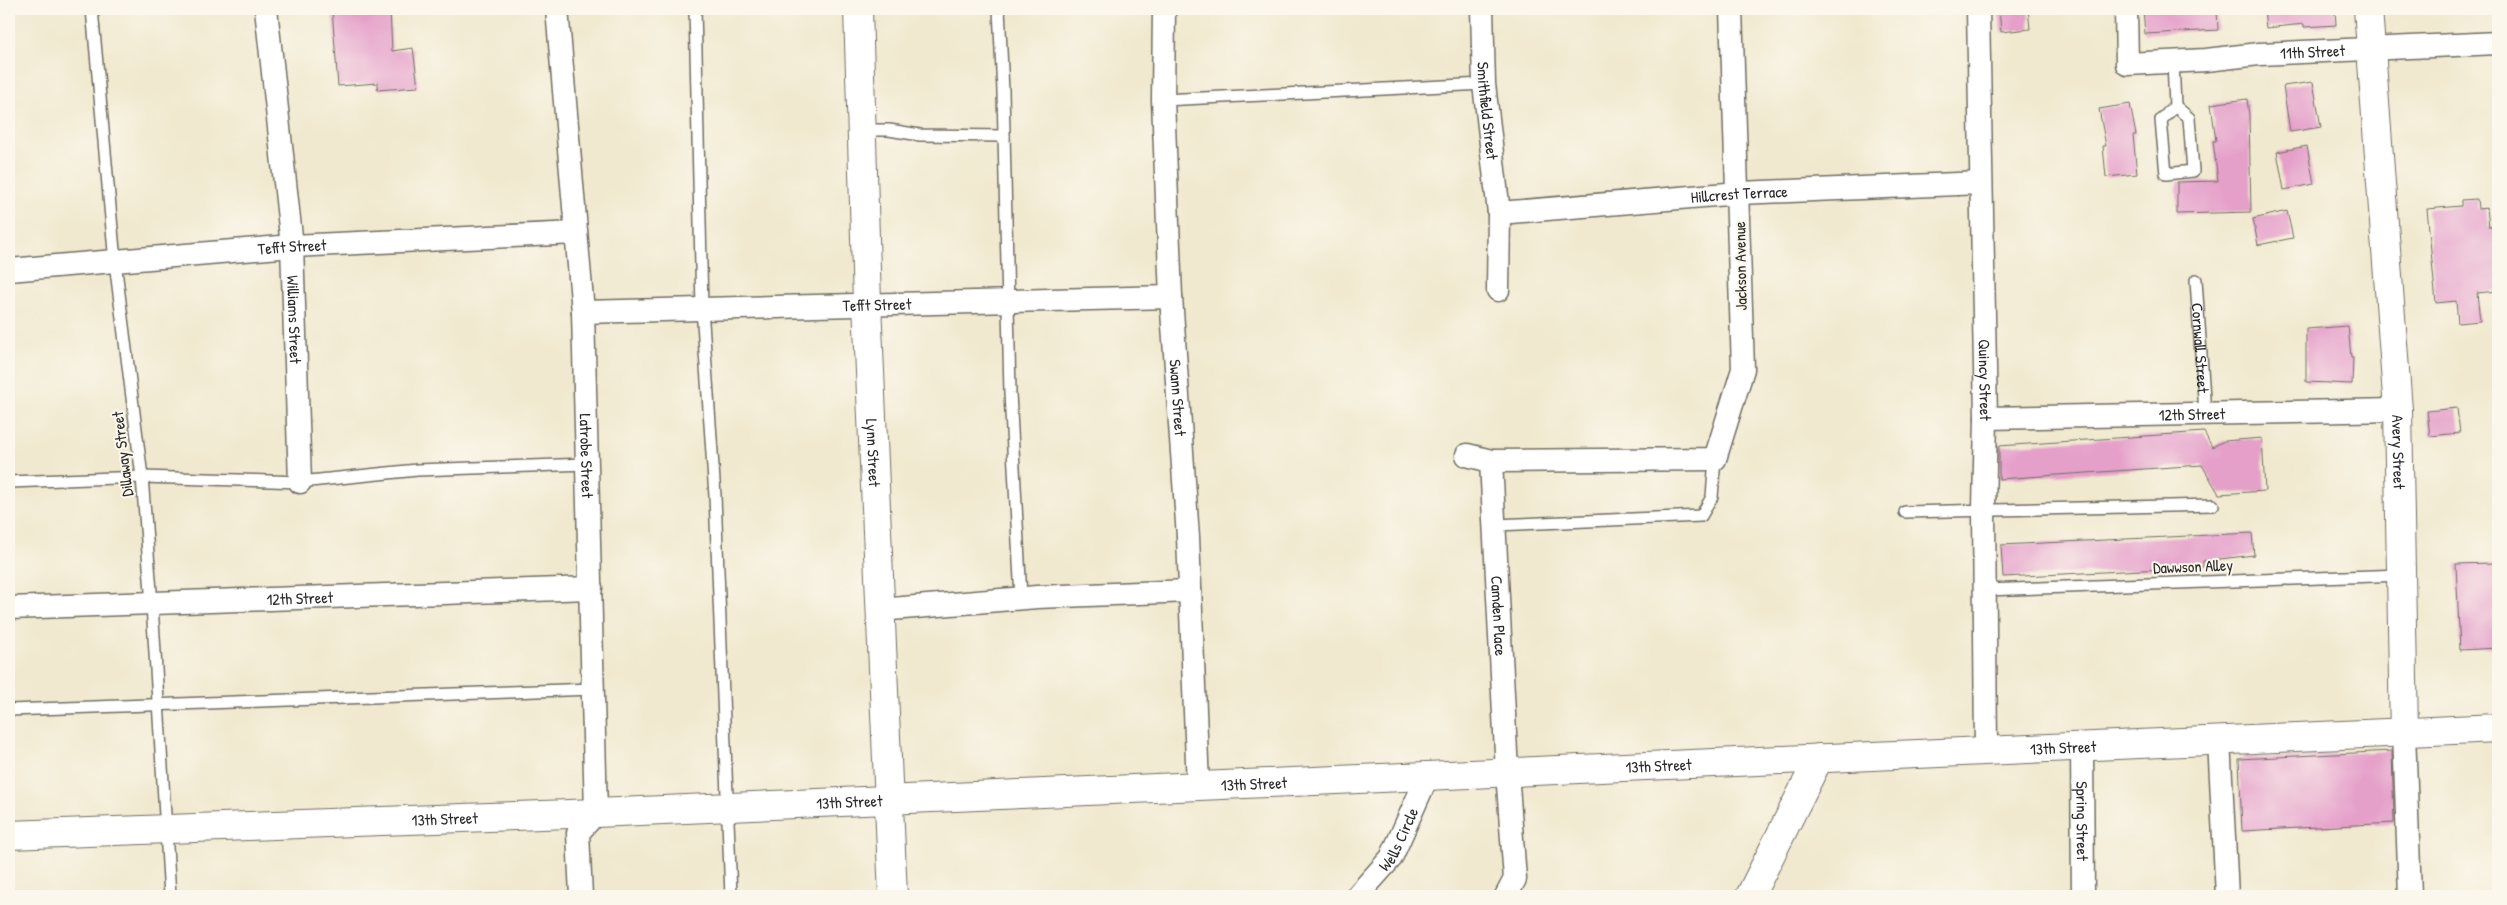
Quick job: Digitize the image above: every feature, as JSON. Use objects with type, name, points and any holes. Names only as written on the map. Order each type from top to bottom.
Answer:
[{"type":"street","name":"Williams Street","points":[[266,9],[292,246],[300,482]]},
{"type":"street","name":"Latrobe Street","points":[[557,9],[583,312],[596,813]]},
{"type":"street","name":"Lynn Street","points":[[858,9],[866,303],[893,896]]},
{"type":"street","name":"Swann Street","points":[[1164,9],[1164,100],[1171,296],[1190,591],[1198,786]]},
{"type":"street","name":"Smithfield Street","points":[[1482,9],[1484,84],[1499,214],[1498,290]]},
{"type":"street","name":"Jackson Avenue","points":[[1715,459],[1743,369],[1739,193],[1731,9]]},
{"type":"street","name":"Quincy Street","points":[[1978,9],[1986,418],[1984,509],[1986,751]]},
{"type":"street","name":"11th Street","points":[[2126,9],[2127,64],[2259,54],[2498,43]]},
{"type":"street","name":"Avery Street","points":[[2368,9],[2398,410],[2404,732],[2410,896]]},
{"type":"street","name":"Hillcrest Terrace","points":[[1499,214],[1739,193],[1981,183]]},
{"type":"street","name":"Tefft Street","points":[[9,270],[292,246],[576,234]]},
{"type":"street","name":"Tefft Street","points":[[583,312],[1171,296]]},
{"type":"street","name":"12th Street","points":[[1986,418],[2398,410]]},
{"type":"street","points":[[1467,455],[1491,461],[1715,459]]},
{"type":"street","name":"Camden Place","points":[[1491,461],[1507,772],[1515,879],[1506,896]]},
{"type":"street","name":"12th Street","points":[[9,608],[591,588]]},
{"type":"street","points":[[879,610],[1021,598],[1190,591]]},
{"type":"street","name":"13th Street","points":[[9,835],[596,813],[2498,728]]},
{"type":"street","points":[[2218,740],[2227,896]]},
{"type":"street","name":"Spring Street","points":[[2082,746],[2083,896]]},
{"type":"street","points":[[1750,896],[1819,758]]},
{"type":"street","name":"Wells Circle","points":[[1357,896],[1391,858],[1428,776]]},
{"type":"street","points":[[581,896],[578,832],[596,813]]},
{"type":"lane","name":"Dillaway Street","points":[[92,9],[115,262],[142,477],[152,604],[170,896]]},
{"type":"lane","points":[[695,9],[702,308],[715,496],[731,896]]},
{"type":"lane","points":[[999,9],[1009,300],[1010,393],[1021,598]]},
{"type":"lane","points":[[2173,62],[2175,106],[2189,118],[2193,171],[2166,174],[2161,120],[2175,106]]},
{"type":"lane","points":[[1164,100],[1484,84]]},
{"type":"lane","points":[[862,130],[889,130],[920,135],[1004,136]]},
{"type":"lane","name":"Cornwall Street","points":[[2196,280],[2205,413]]},
{"type":"lane","points":[[1495,525],[1701,516],[1712,497],[1715,459]]},
{"type":"lane","points":[[9,482],[142,477],[300,482],[417,470],[587,464]]},
{"type":"lane","points":[[1905,512],[2213,505]]},
{"type":"lane","name":"Dawwson Alley","points":[[1986,590],[2401,575]]},
{"type":"lane","points":[[9,710],[593,689]]},
{"type":"building","points":[[332,9],[390,9],[392,51],[413,48],[418,87],[377,90],[378,83],[338,86]]},
{"type":"building","points":[[1999,9],[2028,9],[2030,29],[2001,32]]},
{"type":"building","points":[[2143,9],[2217,9],[2218,30],[2145,34]]},
{"type":"building","points":[[2264,9],[2335,9],[2336,25],[2304,27],[2304,24],[2266,28]]},
{"type":"building","points":[[2313,82],[2321,127],[2290,132],[2283,86]]},
{"type":"building","points":[[2247,99],[2251,212],[2177,214],[2177,182],[2218,181],[2213,141],[2216,141],[2211,104]]},
{"type":"building","points":[[2130,104],[2136,135],[2133,135],[2137,174],[2106,177],[2103,146],[2106,146],[2099,109]]},
{"type":"building","points":[[2307,146],[2314,184],[2284,190],[2277,152]]},
{"type":"building","points":[[2477,199],[2478,209],[2487,208],[2489,227],[2497,227],[2498,291],[2477,293],[2480,321],[2458,323],[2456,301],[2436,303],[2427,209],[2461,206],[2461,200]]},
{"type":"building","points":[[2287,211],[2293,238],[2258,245],[2253,219]]},
{"type":"building","points":[[2348,326],[2351,357],[2353,357],[2352,384],[2306,382],[2306,329]]},
{"type":"building","points":[[2457,408],[2460,433],[2430,436],[2427,411]]},
{"type":"building","points":[[2204,432],[2212,447],[2224,441],[2262,438],[2265,491],[2219,494],[2202,465],[1999,479],[1999,446]]},
{"type":"building","points":[[2252,533],[2254,555],[2203,561],[2203,567],[2003,577],[2001,545]]},
{"type":"building","points":[[2494,563],[2497,648],[2460,650],[2456,564]]},
{"type":"building","points":[[2392,751],[2394,823],[2242,831],[2239,759]]}]
